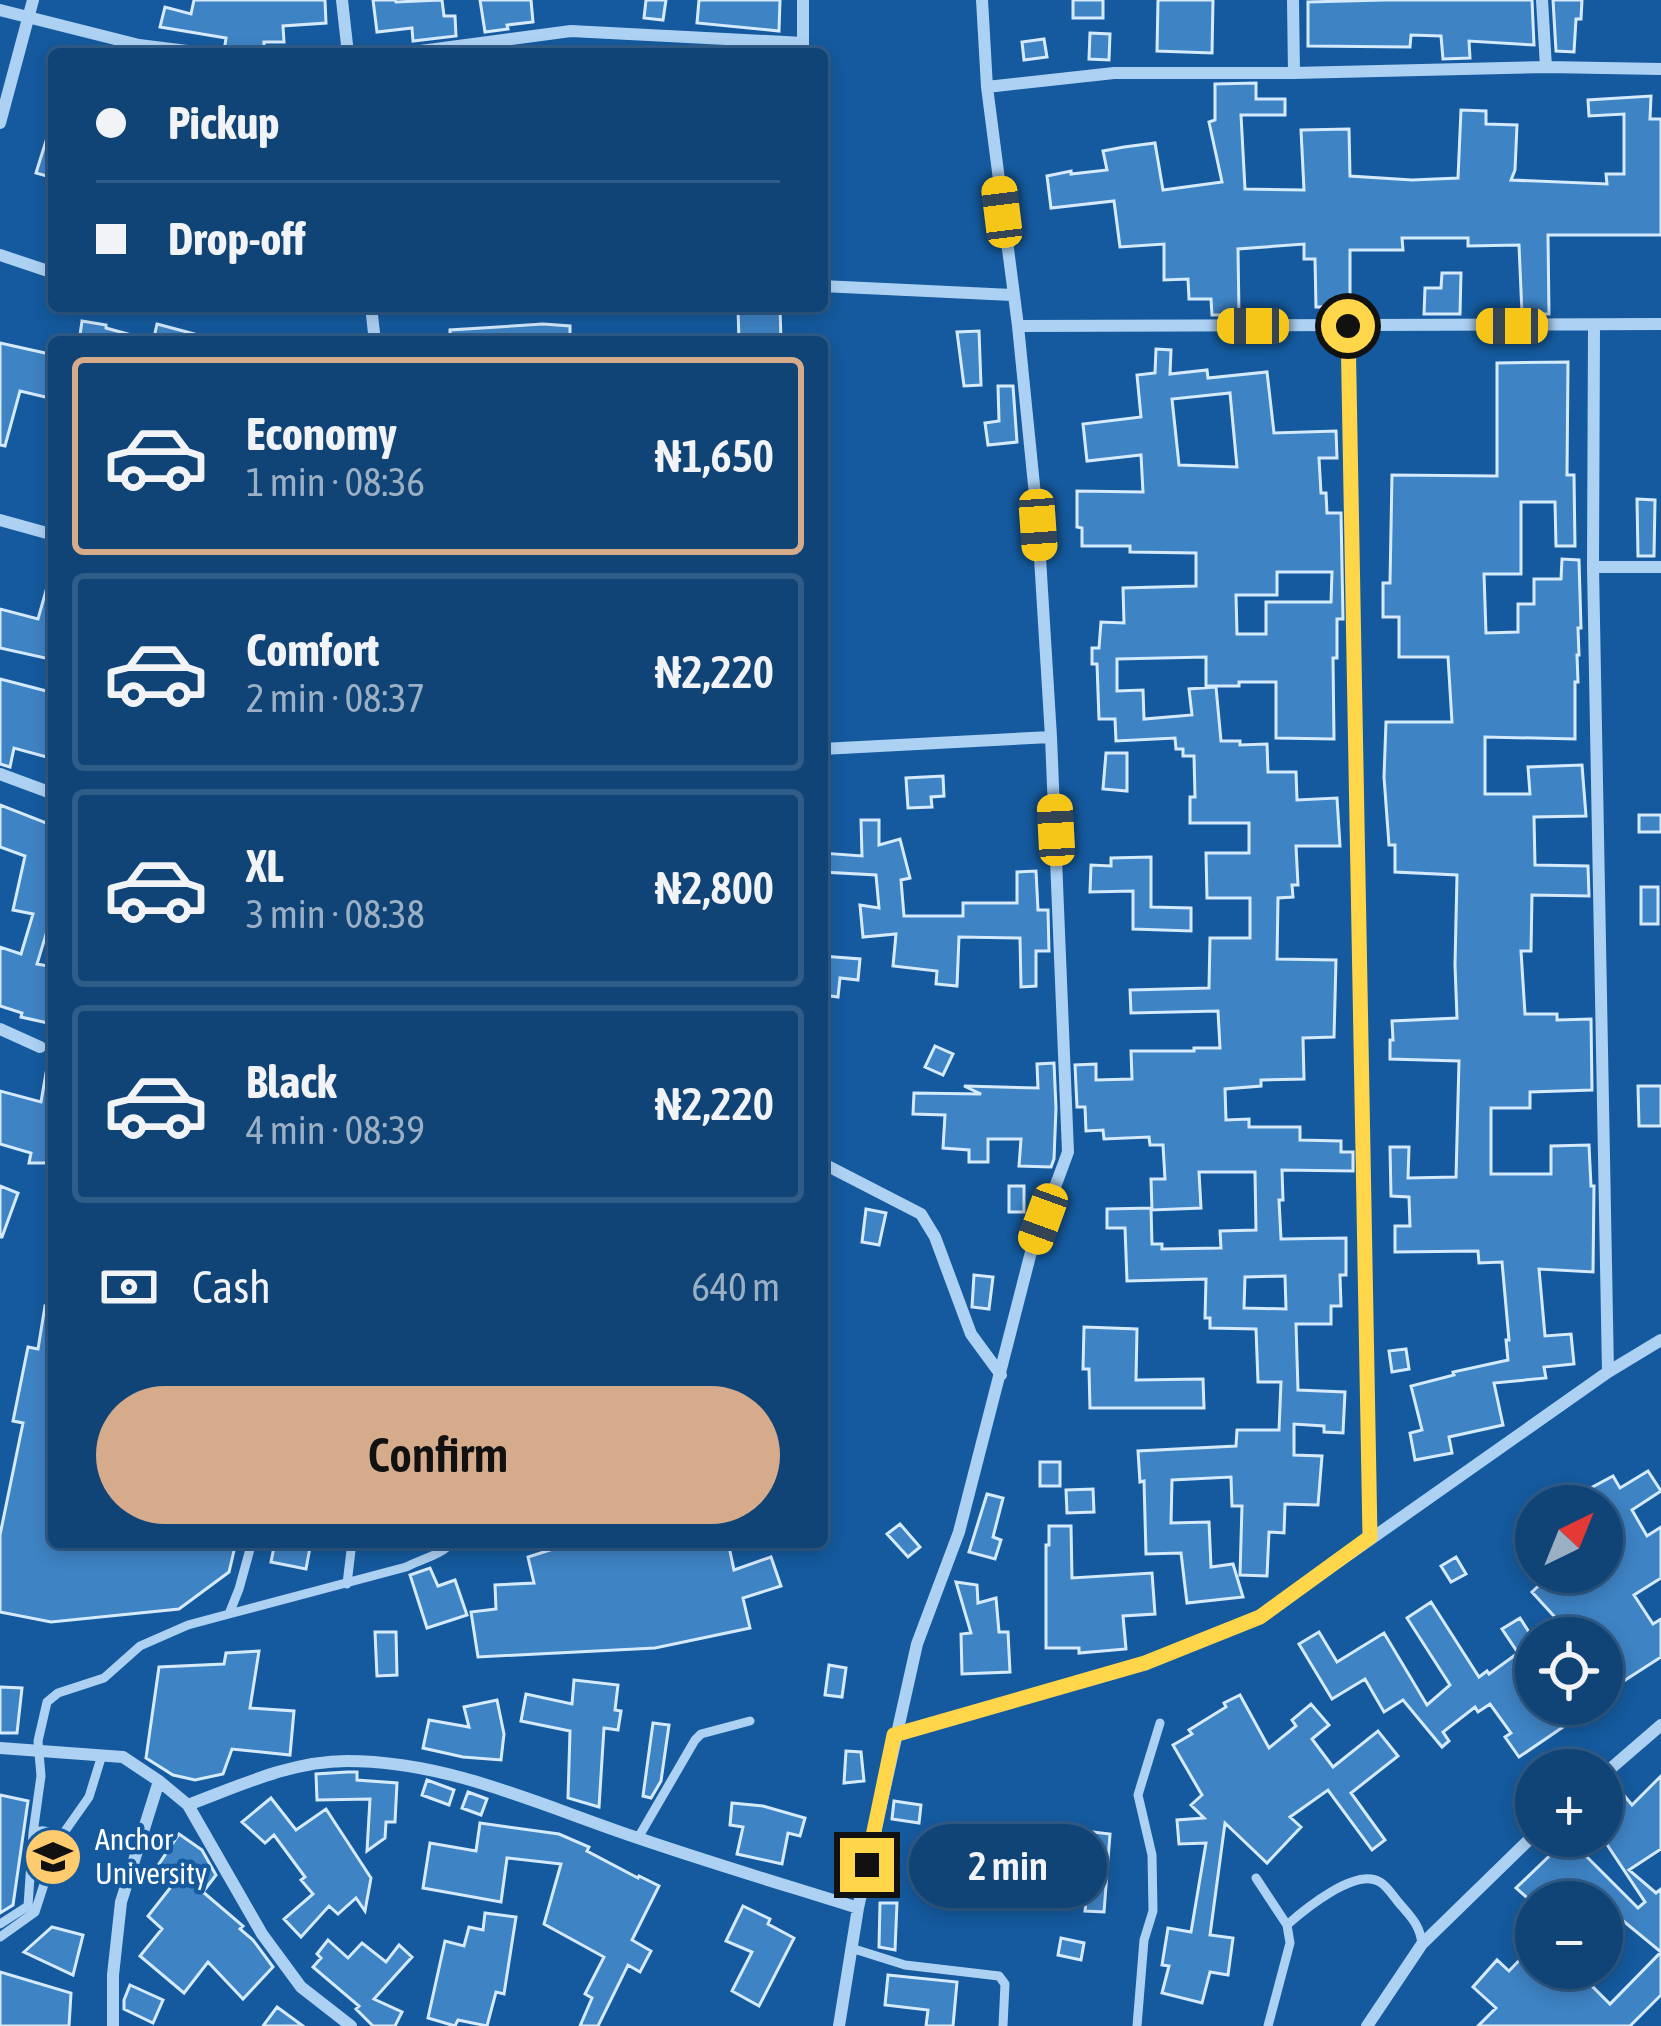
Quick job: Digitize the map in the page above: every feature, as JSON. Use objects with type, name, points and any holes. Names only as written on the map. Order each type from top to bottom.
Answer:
[{"type":"street","points":[[0,123],[33,0]]},
{"type":"street","points":[[342,0],[347,48]]},
{"type":"street","points":[[803,0],[803,48]]},
{"type":"street","points":[[838,2026],[858,1908],[916,1644],[959,1532],[1031,1252],[1068,1152],[1038,525],[987,87],[982,0]]},
{"type":"street","points":[[1293,0],[1294,73]]},
{"type":"street","points":[[1542,0],[1546,67]]},
{"type":"street","points":[[0,10],[163,48]]},
{"type":"street","points":[[443,48],[571,31],[790,48]]},
{"type":"street","points":[[987,87],[1114,73],[1661,69]]},
{"type":"street","points":[[0,255],[48,271]]},
{"type":"street","points":[[828,286],[1012,295]]},
{"type":"street","points":[[1018,326],[1661,324]]},
{"type":"street","points":[[1348,326],[1370,1537]]},
{"type":"street","points":[[1594,326],[1593,567],[1609,1372]]},
{"type":"street","points":[[0,520],[48,533]]},
{"type":"street","points":[[1593,567],[1661,568]]},
{"type":"street","points":[[828,749],[1051,737]]},
{"type":"street","points":[[0,774],[48,792]]},
{"type":"street","points":[[0,1029],[40,1047]]},
{"type":"street","points":[[828,1166],[921,1214],[935,1237],[971,1334],[1001,1375]]},
{"type":"street","points":[[894,1735],[1145,1663],[1260,1617],[1661,1340]]},
{"type":"street","points":[[1623,1758],[1661,1725]]},
{"type":"street","points":[[0,1748],[123,1757],[159,1781],[188,1805],[262,1934],[301,1987],[351,2026]]},
{"type":"street","points":[[188,1805],[277,1772],[342,1761],[407,1764],[467,1777],[858,1908]]},
{"type":"street","points":[[112,2026],[121,1901],[159,1781]]},
{"type":"street","points":[[1367,2026],[1422,1944],[1515,1853]]},
{"type":"lane","points":[[229,1614],[250,1548]]},
{"type":"lane","points":[[347,1583],[351,1548]]},
{"type":"lane","points":[[0,1924],[28,1906],[41,1776],[38,1741],[47,1702],[58,1693],[104,1678],[140,1646],[188,1625],[406,1567],[447,1548]]},
{"type":"lane","points":[[638,1838],[694,1739],[750,1721]]},
{"type":"lane","points":[[1137,2026],[1144,1940],[1154,1911],[1149,1834],[1138,1795],[1160,1723]]},
{"type":"lane","points":[[0,1937],[35,1912],[58,1840],[89,1796],[102,1755]]},
{"type":"lane","points":[[33,1833],[47,1831],[58,1840]]},
{"type":"lane","points":[[1256,1878],[1287,1924],[1290,1943],[1268,2026]]},
{"type":"lane","points":[[1287,1924],[1328,1894],[1357,1879],[1369,1879],[1381,1882],[1420,1927],[1422,1944]]},
{"type":"lane","points":[[851,1948],[905,1965],[998,1976],[1005,1984],[1003,2026]]},
{"type":"building","points":[[194,0],[325,0],[326,23],[283,26],[284,42],[264,42],[264,48],[225,48],[226,38],[160,27],[165,7],[191,14]]},
{"type":"building","points":[[373,0],[442,0],[444,16],[455,16],[456,36],[413,41],[412,28],[377,32]]},
{"type":"building","points":[[480,0],[531,0],[533,22],[485,32]]},
{"type":"building","points":[[646,0],[666,0],[663,20],[644,18]]},
{"type":"building","points":[[699,0],[780,0],[779,31],[697,23]]},
{"type":"building","points":[[1073,0],[1103,0],[1103,18],[1073,18]]},
{"type":"building","points":[[1158,0],[1213,0],[1212,53],[1157,51]]},
{"type":"building","points":[[1532,0],[1534,45],[1469,41],[1470,58],[1443,59],[1441,36],[1411,35],[1410,47],[1308,46],[1308,2]]},
{"type":"building","points":[[1553,0],[1582,0],[1574,52],[1556,51]]},
{"type":"building","points":[[1090,33],[1110,34],[1109,60],[1089,59]]},
{"type":"building","points":[[1044,39],[1047,57],[1024,60],[1022,42]]},
{"type":"building","points":[[1256,83],[1256,99],[1285,99],[1285,115],[1241,115],[1245,189],[1304,190],[1301,130],[1349,129],[1350,176],[1458,178],[1461,110],[1486,111],[1486,124],[1517,125],[1511,180],[1607,184],[1606,174],[1624,174],[1624,114],[1589,116],[1588,100],[1651,96],[1650,119],[1661,119],[1661,235],[1548,235],[1549,314],[1522,314],[1519,245],[1468,246],[1468,238],[1402,238],[1403,250],[1350,250],[1350,307],[1316,307],[1315,259],[1304,259],[1304,244],[1238,249],[1239,315],[1212,315],[1211,299],[1189,299],[1188,279],[1164,280],[1164,244],[1120,247],[1114,201],[1051,208],[1047,176],[1107,170],[1103,151],[1124,147],[1155,143],[1163,190],[1222,182],[1209,122],[1215,120],[1215,84]]},
{"type":"building","points":[[48,134],[48,176],[36,173]]},
{"type":"building","points":[[1442,273],[1461,273],[1460,314],[1424,314],[1425,288],[1441,288]]},
{"type":"building","points":[[738,312],[780,312],[781,336],[739,336]]},
{"type":"building","points":[[82,321],[135,336],[80,336]]},
{"type":"building","points":[[157,324],[202,336],[154,336]]},
{"type":"building","points":[[543,324],[570,326],[570,336],[450,336],[450,330]]},
{"type":"building","points":[[979,331],[981,385],[964,386],[957,332]]},
{"type":"building","points":[[0,343],[48,354],[48,398],[20,391],[5,446],[0,445]]},
{"type":"building","points":[[1156,349],[1171,350],[1170,374],[1207,370],[1208,378],[1267,372],[1274,433],[1336,431],[1337,458],[1319,458],[1321,493],[1326,493],[1327,513],[1341,513],[1343,619],[1337,619],[1337,658],[1333,658],[1334,739],[1276,738],[1276,682],[1206,686],[1206,657],[1117,659],[1117,691],[1143,690],[1144,719],[1192,715],[1189,689],[1216,687],[1221,741],[1267,744],[1268,772],[1296,772],[1297,800],[1337,798],[1340,846],[1296,846],[1298,885],[1292,885],[1293,897],[1278,898],[1277,959],[1336,960],[1334,1037],[1303,1038],[1304,1079],[1261,1080],[1261,1086],[1225,1089],[1226,1120],[1249,1119],[1249,1127],[1300,1127],[1300,1140],[1341,1141],[1341,1152],[1353,1152],[1353,1171],[1282,1170],[1283,1200],[1279,1200],[1281,1239],[1346,1238],[1341,1306],[1331,1306],[1331,1324],[1296,1324],[1298,1390],[1345,1392],[1343,1433],[1294,1424],[1294,1455],[1322,1456],[1318,1505],[1285,1504],[1284,1533],[1269,1532],[1267,1576],[1240,1575],[1242,1506],[1232,1506],[1231,1477],[1172,1480],[1171,1523],[1209,1522],[1211,1567],[1233,1564],[1243,1597],[1187,1603],[1181,1553],[1146,1554],[1144,1481],[1140,1482],[1138,1451],[1236,1446],[1237,1430],[1279,1430],[1281,1382],[1258,1382],[1256,1329],[1210,1328],[1210,1318],[1205,1318],[1206,1279],[1127,1281],[1125,1228],[1107,1228],[1107,1209],[1151,1208],[1152,1244],[1162,1244],[1162,1249],[1221,1248],[1220,1231],[1256,1230],[1255,1172],[1199,1172],[1201,1208],[1152,1210],[1151,1179],[1165,1179],[1163,1145],[1150,1145],[1149,1137],[1104,1139],[1103,1130],[1086,1131],[1085,1107],[1077,1107],[1075,1065],[1096,1064],[1096,1080],[1132,1079],[1131,1051],[1220,1048],[1218,1011],[1131,1013],[1130,990],[1209,988],[1210,938],[1250,938],[1250,898],[1207,898],[1206,853],[1249,853],[1249,823],[1190,823],[1194,756],[1183,756],[1175,738],[1116,741],[1115,719],[1099,719],[1092,648],[1099,648],[1101,622],[1124,623],[1123,588],[1196,586],[1196,553],[1082,546],[1082,528],[1077,527],[1077,491],[1143,492],[1141,455],[1087,461],[1083,424],[1141,417],[1137,375],[1155,373]],"holes":[[[1230,393],[1237,467],[1179,465],[1172,399]],[[1277,572],[1332,572],[1331,602],[1266,602],[1266,634],[1237,634],[1236,595],[1277,595]],[[1285,1276],[1286,1309],[1244,1308],[1245,1277]]]},
{"type":"building","points":[[1568,362],[1567,475],[1574,475],[1575,546],[1556,546],[1555,502],[1521,502],[1521,574],[1484,574],[1486,633],[1518,632],[1518,604],[1534,604],[1534,579],[1561,579],[1562,559],[1579,560],[1575,739],[1485,737],[1485,794],[1530,794],[1528,767],[1582,765],[1586,816],[1534,817],[1535,865],[1588,866],[1589,896],[1532,895],[1531,951],[1521,951],[1525,1014],[1591,1019],[1592,1090],[1530,1092],[1530,1108],[1491,1108],[1491,1174],[1551,1174],[1551,1146],[1589,1145],[1594,1186],[1593,1272],[1539,1269],[1545,1336],[1571,1334],[1574,1364],[1544,1367],[1546,1378],[1494,1383],[1503,1425],[1449,1437],[1452,1453],[1415,1460],[1410,1433],[1422,1430],[1411,1386],[1508,1360],[1509,1340],[1502,1262],[1479,1263],[1478,1251],[1395,1252],[1395,1226],[1410,1226],[1409,1197],[1391,1196],[1390,1147],[1409,1147],[1408,1178],[1456,1177],[1459,1061],[1390,1059],[1392,1021],[1457,1018],[1457,875],[1395,872],[1395,845],[1389,845],[1386,722],[1452,722],[1448,657],[1399,657],[1399,617],[1383,617],[1383,583],[1390,583],[1392,475],[1497,476],[1497,363]]},
{"type":"building","points":[[998,386],[1013,386],[1017,442],[988,445],[985,423],[999,421]]},
{"type":"building","points":[[1637,499],[1655,500],[1654,556],[1638,556]]},
{"type":"building","points":[[48,584],[48,659],[0,648],[0,609],[38,619]]},
{"type":"building","points":[[0,679],[48,691],[48,757],[14,748],[10,767],[0,764]]},
{"type":"building","points":[[1106,753],[1127,753],[1127,791],[1103,789]]},
{"type":"building","points":[[943,776],[944,796],[931,797],[932,807],[908,808],[906,778]]},
{"type":"building","points":[[0,805],[48,824],[48,928],[37,964],[48,966],[48,1023],[0,1006],[0,947],[21,954],[33,914],[13,910],[25,856],[0,847]]},
{"type":"building","points":[[1639,815],[1661,815],[1661,832],[1639,832]]},
{"type":"building","points":[[861,820],[879,820],[879,845],[900,839],[910,878],[901,880],[904,916],[963,916],[963,903],[1017,903],[1017,872],[1036,871],[1038,910],[1048,910],[1049,951],[1036,951],[1036,986],[1021,987],[1020,938],[959,937],[957,986],[936,984],[937,971],[893,966],[896,934],[863,937],[860,905],[879,908],[876,875],[828,872],[828,853],[862,856]]},
{"type":"building","points":[[1151,857],[1151,907],[1191,908],[1191,931],[1133,929],[1133,891],[1090,892],[1091,865],[1111,866],[1111,858]]},
{"type":"building","points":[[1641,887],[1658,887],[1658,924],[1641,924]]},
{"type":"building","points":[[828,956],[860,959],[858,980],[840,978],[838,997],[828,996]]},
{"type":"building","points":[[935,1046],[953,1054],[943,1075],[925,1067]]},
{"type":"building","points":[[1054,1063],[1051,1167],[1019,1166],[1021,1139],[988,1139],[988,1162],[969,1162],[969,1150],[943,1148],[945,1115],[913,1114],[914,1093],[981,1094],[964,1086],[1038,1088],[1037,1064]]},
{"type":"building","points":[[48,1073],[48,1159],[47,1163],[29,1163],[31,1153],[0,1144],[0,1091],[41,1102]]},
{"type":"building","points":[[1638,1086],[1661,1086],[1661,1126],[1639,1126]]},
{"type":"building","points":[[0,1186],[18,1193],[2,1237],[0,1237]]},
{"type":"building","points":[[1009,1186],[1024,1186],[1024,1212],[1009,1212]]},
{"type":"building","points":[[866,1209],[886,1213],[879,1245],[862,1242]]},
{"type":"building","points":[[974,1275],[993,1277],[989,1309],[972,1307]]},
{"type":"building","points":[[48,1306],[48,1548],[235,1548],[229,1572],[179,1609],[51,1622],[0,1612],[0,1535],[23,1423],[13,1421],[28,1347],[38,1349]]},
{"type":"building","points":[[1084,1327],[1137,1329],[1136,1380],[1203,1379],[1204,1408],[1090,1408],[1089,1369],[1083,1369]]},
{"type":"building","points":[[1406,1349],[1409,1369],[1392,1372],[1389,1351]]},
{"type":"building","points":[[1040,1462],[1060,1462],[1060,1486],[1040,1486]]},
{"type":"building","points":[[1648,1471],[1661,1491],[1632,1510],[1647,1536],[1661,1527],[1661,1578],[1634,1595],[1653,1624],[1661,1619],[1661,1657],[1623,1681],[1623,1617],[1555,1617],[1533,1593],[1623,1593],[1623,1486]]},
{"type":"building","points":[[1613,1476],[1618,1485],[1596,1485]]},
{"type":"building","points":[[1093,1489],[1094,1512],[1067,1513],[1066,1490]]},
{"type":"building","points":[[987,1494],[1003,1498],[993,1537],[1001,1540],[995,1559],[969,1552]]},
{"type":"building","points":[[900,1524],[920,1547],[908,1557],[887,1534]]},
{"type":"building","points":[[1049,1526],[1071,1526],[1072,1578],[1152,1573],[1155,1614],[1123,1616],[1126,1649],[1079,1653],[1079,1648],[1046,1648]]},
{"type":"building","points":[[274,1548],[310,1548],[306,1569],[271,1562]]},
{"type":"building","points":[[557,1548],[729,1548],[734,1570],[771,1557],[781,1586],[743,1598],[750,1628],[655,1648],[478,1657],[471,1612],[496,1609],[495,1585],[534,1583],[528,1557]]},
{"type":"building","points":[[1456,1557],[1466,1574],[1451,1582],[1441,1566]]},
{"type":"building","points":[[430,1568],[438,1586],[455,1580],[467,1615],[427,1628],[410,1575]]},
{"type":"building","points":[[956,1582],[977,1585],[978,1603],[996,1598],[999,1632],[1008,1632],[1010,1672],[962,1674],[961,1634],[971,1633]]},
{"type":"building","points":[[1431,1602],[1479,1677],[1515,1655],[1515,1725],[1563,1727],[1531,1749],[1515,1751],[1505,1737],[1511,1733],[1490,1704],[1478,1712],[1475,1707],[1443,1732],[1449,1741],[1442,1747],[1403,1700],[1384,1712],[1365,1679],[1332,1699],[1299,1644],[1319,1632],[1337,1662],[1384,1633],[1427,1705],[1450,1685],[1407,1618]]},
{"type":"building","points":[[1515,1621],[1515,1648],[1502,1629]]},
{"type":"building","points":[[375,1632],[396,1632],[397,1675],[377,1676]]},
{"type":"building","points":[[259,1651],[250,1708],[294,1711],[290,1755],[232,1749],[223,1774],[195,1780],[173,1775],[146,1758],[159,1667],[224,1664],[226,1653]]},
{"type":"building","points":[[829,1665],[846,1668],[842,1697],[825,1695]]},
{"type":"building","points":[[574,1680],[618,1685],[618,1730],[604,1728],[599,1807],[568,1798],[570,1731],[521,1721],[526,1694],[572,1704]]},
{"type":"building","points":[[0,1687],[22,1688],[17,1733],[0,1733]]},
{"type":"building","points":[[1240,1695],[1269,1748],[1296,1726],[1292,1720],[1311,1704],[1329,1725],[1312,1739],[1333,1767],[1378,1731],[1398,1756],[1351,1793],[1385,1840],[1372,1850],[1328,1790],[1290,1817],[1301,1827],[1267,1863],[1225,1823],[1210,1935],[1233,1938],[1228,1975],[1210,1972],[1202,2003],[1162,1993],[1169,1966],[1162,1965],[1168,1928],[1191,1932],[1206,1843],[1179,1844],[1177,1820],[1204,1818],[1191,1805],[1202,1795],[1173,1745]]},
{"type":"building","points":[[497,1700],[504,1734],[501,1760],[423,1748],[429,1720],[469,1727],[464,1707]]},
{"type":"building","points":[[653,1723],[669,1725],[661,1781],[651,1798],[643,1796]]},
{"type":"building","points":[[846,1751],[861,1752],[864,1781],[844,1783]]},
{"type":"building","points":[[357,1772],[357,1780],[397,1783],[395,1822],[386,1822],[385,1838],[367,1851],[370,1799],[317,1800],[316,1774]]},
{"type":"building","points":[[1661,1776],[1661,1849],[1629,1870],[1656,1893],[1661,1889],[1661,1952],[1623,1921],[1623,1893],[1638,1908],[1645,1902],[1615,1857],[1623,1857],[1623,1794],[1632,1805]]},
{"type":"building","points":[[427,1780],[454,1790],[449,1805],[422,1795]]},
{"type":"building","points":[[468,1792],[487,1799],[481,1815],[462,1808]]},
{"type":"building","points":[[0,1795],[28,1801],[13,1905],[0,1913]]},
{"type":"building","points":[[271,1798],[296,1830],[326,1809],[371,1878],[365,1911],[356,1898],[338,1914],[329,1906],[301,1937],[284,1919],[313,1894],[274,1835],[265,1843],[242,1822]]},
{"type":"building","points":[[894,1801],[921,1805],[919,1823],[892,1819]]},
{"type":"building","points":[[732,1803],[805,1818],[800,1836],[788,1833],[782,1864],[737,1854],[743,1827],[730,1825]]},
{"type":"building","points":[[480,1823],[559,1834],[659,1886],[632,1940],[651,1951],[640,1972],[628,1965],[598,2026],[580,2026],[592,1998],[585,1994],[604,1957],[544,1924],[561,1864],[507,1858],[501,1902],[423,1888],[430,1843],[476,1851]]},
{"type":"building","points":[[1093,1832],[1110,1834],[1104,1912],[1085,1911]]},
{"type":"building","points":[[179,1834],[202,1850],[216,1875],[203,1892],[243,1926],[240,1929],[273,1967],[243,1999],[208,1962],[184,1993],[140,1956],[162,1929],[148,1916],[178,1878],[159,1864]]},
{"type":"building","points":[[1548,1857],[1587,1857],[1611,1881],[1523,1881]]},
{"type":"building","points":[[880,1903],[897,1903],[895,1950],[879,1947]]},
{"type":"building","points":[[743,1906],[794,1938],[759,2006],[732,1991],[752,1952],[726,1941]]},
{"type":"building","points":[[485,1913],[516,1917],[504,1994],[496,1992],[487,2026],[458,2020],[455,2026],[428,2018],[445,1941],[464,1946],[469,1927],[483,1930]]},
{"type":"building","points":[[52,1927],[83,1935],[73,1975],[24,1952]]},
{"type":"building","points":[[1061,1938],[1084,1943],[1081,1960],[1058,1955]]},
{"type":"building","points":[[328,1940],[348,1958],[362,1943],[386,1962],[399,1945],[412,1957],[374,1999],[402,2012],[395,2026],[373,2026],[356,2009],[359,2006],[313,1967]]},
{"type":"building","points":[[1661,1952],[1661,1995],[1630,2026],[1478,2026],[1496,2008],[1473,1987],[1497,1960],[1509,1971],[1515,1965],[1515,1989],[1595,1989],[1610,2004]]},
{"type":"building","points":[[0,1972],[71,1993],[69,2026],[0,2026]]},
{"type":"building","points":[[888,1975],[957,1982],[953,2026],[926,2026],[928,2010],[885,2005]]},
{"type":"building","points":[[130,1985],[163,2000],[153,2023],[124,2009]]},
{"type":"building","points":[[277,2007],[303,2026],[263,2026]]},
{"type":"place","name":"Anchor University","points":[[53,1857]]},
{"type":"route","points":[[867,1865],[894,1735],[1145,1663],[1260,1617],[1370,1537],[1348,326]]}]
